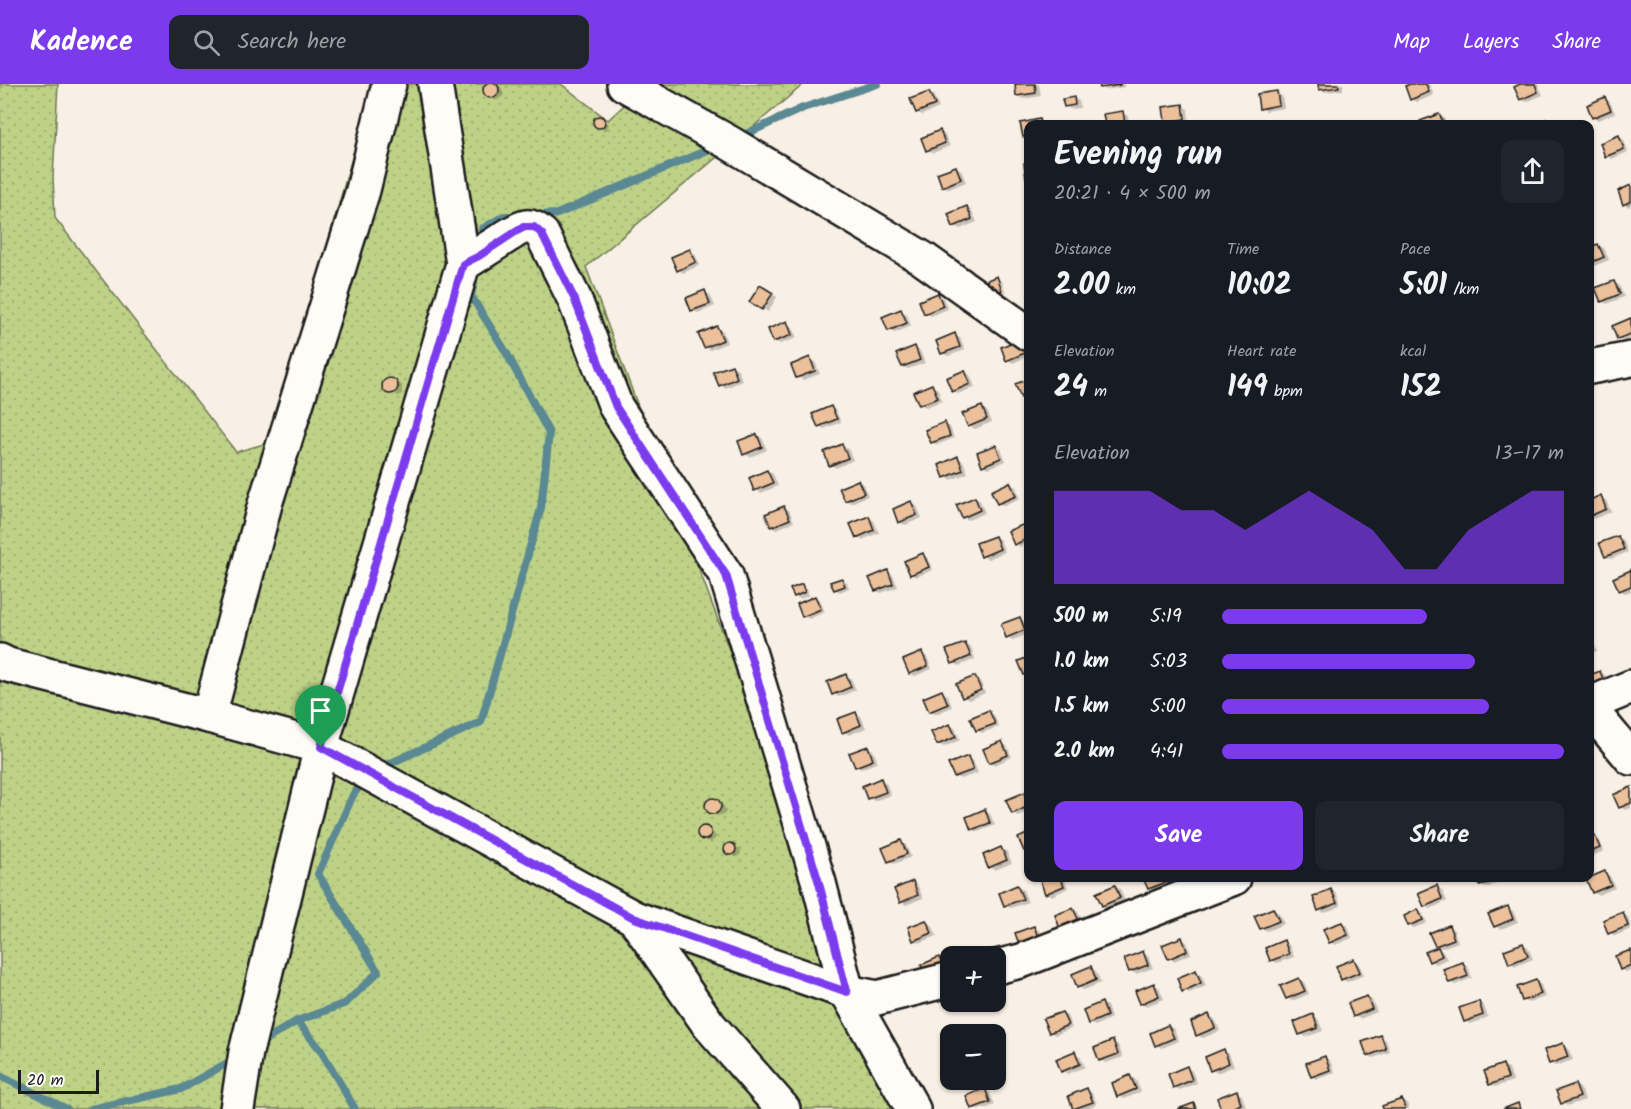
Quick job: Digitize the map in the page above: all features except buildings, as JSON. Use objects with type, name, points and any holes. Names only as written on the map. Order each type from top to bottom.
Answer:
[{"type":"street","points":[[209,716],[266,504],[363,190],[389,84]]},
{"type":"street","points":[[237,1109],[246,1052],[321,747],[463,264],[435,84]]},
{"type":"street","points":[[624,84],[728,142],[922,258],[1024,330]]},
{"type":"street","points":[[463,264],[523,227],[534,227],[542,234],[574,298],[616,407],[726,575],[819,883],[847,992],[914,1109]]},
{"type":"street","points":[[1594,366],[1631,359]]},
{"type":"street","points":[[0,661],[321,747],[634,918],[847,992],[877,998],[940,982]]},
{"type":"street","points":[[1594,702],[1631,687]]},
{"type":"street","points":[[1594,714],[1631,758]]},
{"type":"street","points":[[1006,965],[1021,961],[1224,882]]},
{"type":"street","points":[[634,918],[709,1025],[783,1109]]},
{"type":"green space","points":[[0,84],[58,84],[53,177],[55,218],[236,452],[271,442],[373,84],[561,84],[608,120],[647,84],[804,84],[586,267],[901,1109],[0,1109]]},
{"type":"waterway","points":[[737,138],[803,108],[877,84]]},
{"type":"waterway","points":[[534,215],[557,214],[717,146]]},
{"type":"waterway","points":[[481,242],[482,229],[504,216],[518,216]]},
{"type":"waterway","points":[[380,768],[481,722],[541,508],[549,433],[506,352],[471,296],[474,282]]},
{"type":"waterway","points":[[297,1021],[346,1003],[378,972],[318,874],[353,795],[365,779]]},
{"type":"waterway","points":[[257,1045],[297,1021],[320,1049],[355,1109]]},
{"type":"waterway","points":[[91,1109],[181,1089],[236,1058]]},
{"type":"waterway","points":[[0,1076],[67,1109]]},
{"type":"route","points":[[523,227],[534,227],[542,234],[574,298],[616,407],[726,575],[819,883],[847,992],[634,918],[321,747],[463,264],[523,227]]}]
